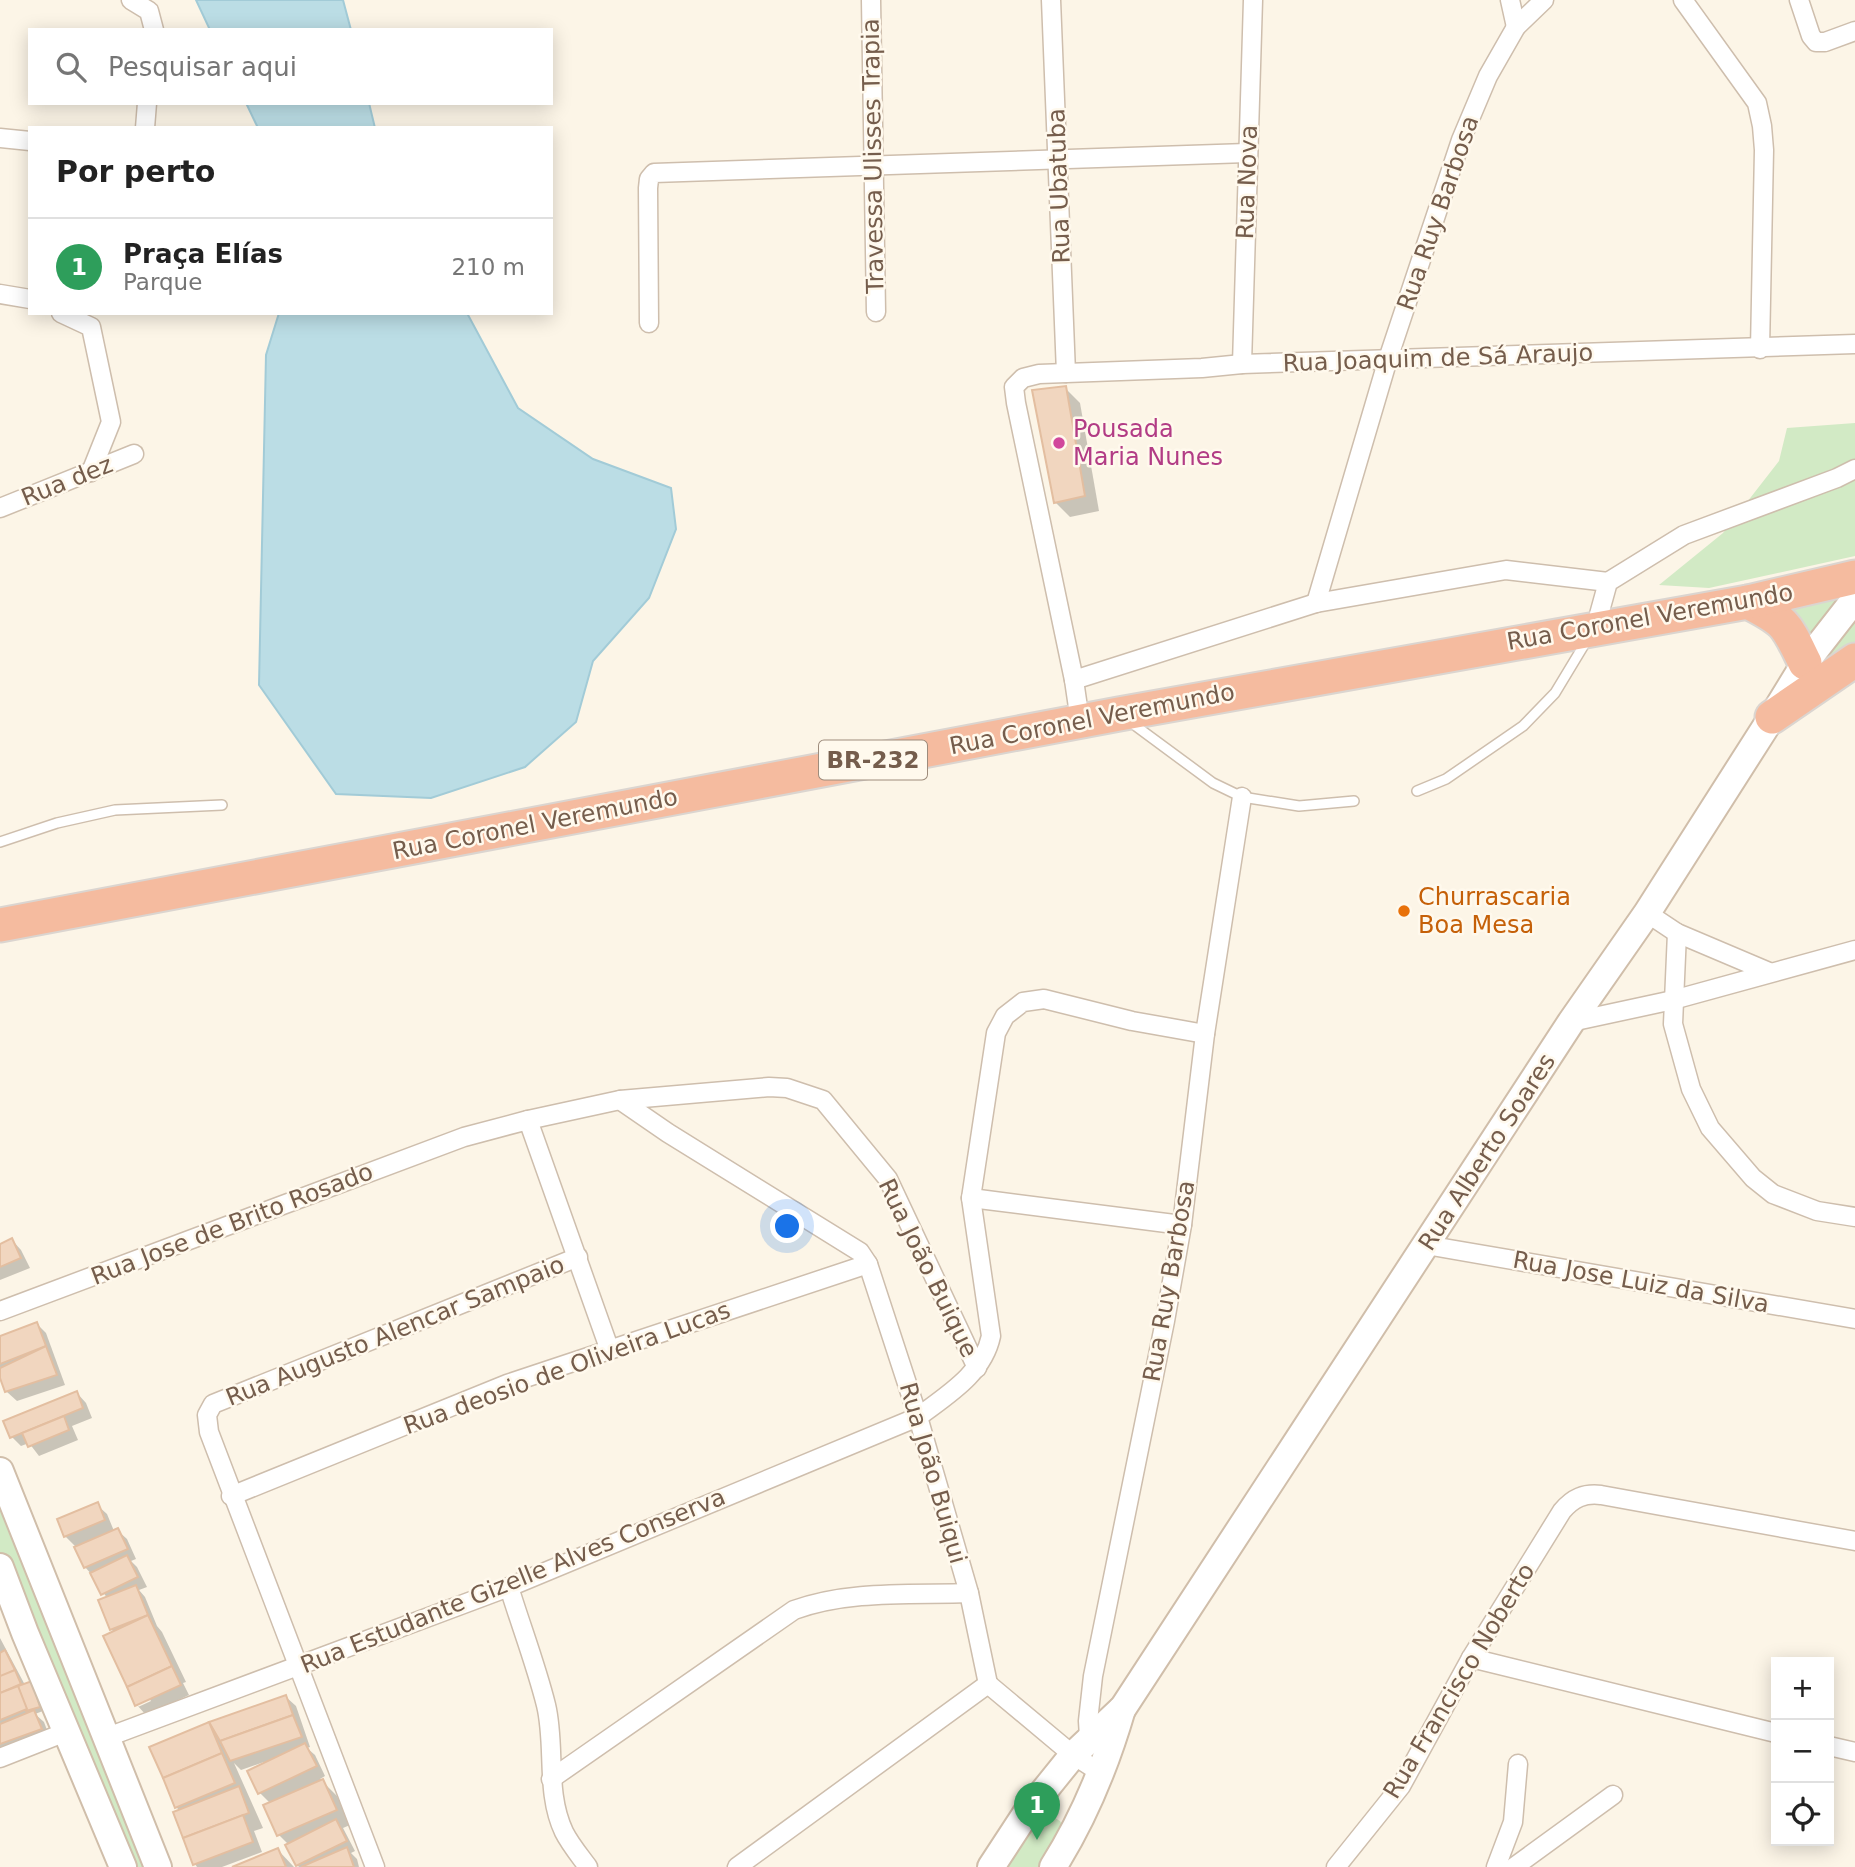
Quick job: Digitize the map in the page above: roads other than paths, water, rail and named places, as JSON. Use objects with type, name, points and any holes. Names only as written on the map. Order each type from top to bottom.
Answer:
[{"type":"highway","name":"Rua Coronel Veremundo","points":[[0,925],[1080,721],[1748,602],[1855,578]]},
{"type":"highway","points":[[1748,602],[1776,616],[1786,625],[1805,663]]},
{"type":"highway","points":[[1772,717],[1855,660]]},
{"type":"main road","name":"Rua Alberto Soares","points":[[1053,1867],[1067,1844],[1093,1755],[1571,1022],[1647,913],[1805,663],[1855,599]]},
{"type":"main road","points":[[0,1471],[158,1867]]},
{"type":"main road","points":[[0,1567],[123,1867]]},
{"type":"main road","name":"Rua Alberto Soares","points":[[991,1867],[1027,1812],[1093,1755]]},
{"type":"street","points":[[131,0],[149,11],[153,28]]},
{"type":"street","name":"Travessa Ulisses Trapia","points":[[871,0],[876,312]]},
{"type":"street","name":"Rua Ubatuba","points":[[1051,0],[1066,373]]},
{"type":"street","name":"Rua Nova","points":[[1242,364],[1253,0]]},
{"type":"street","points":[[1510,0],[1516,27]]},
{"type":"street","name":"Rua Ruy Barbosa","points":[[1316,603],[1388,359],[1461,140],[1488,76],[1516,27],[1545,0]]},
{"type":"street","points":[[1683,0],[1757,103],[1764,150],[1760,349]]},
{"type":"street","points":[[1799,0],[1811,36],[1816,42],[1825,42],[1855,31]]},
{"type":"street","points":[[145,126],[147,105]]},
{"type":"street","points":[[0,138],[28,141]]},
{"type":"street","points":[[649,323],[648,188],[653,173],[1247,153]]},
{"type":"street","points":[[0,294],[28,299]]},
{"type":"street","points":[[65,315],[91,327],[111,422],[91,472]]},
{"type":"street","name":"Rua Joaquim de Sá Araujo","points":[[1074,680],[1016,403],[1014,387],[1023,378],[1039,374],[1242,364],[1855,344]]},
{"type":"street","name":"Rua dez","points":[[0,508],[135,454]]},
{"type":"street","points":[[1080,721],[1074,680],[1316,603],[1506,570],[1608,582],[1684,535],[1855,469]]},
{"type":"street","points":[[1595,629],[1608,582]]},
{"type":"street","name":"Rua Ruy Barbosa","points":[[1093,1755],[1088,1721],[1093,1676],[1182,1225],[1205,1034],[1242,797]]},
{"type":"street","points":[[1647,913],[1676,933],[1769,972]]},
{"type":"street","points":[[1676,933],[1673,1024],[1691,1089],[1710,1128],[1753,1178],[1773,1194],[1817,1211],[1855,1217]]},
{"type":"street","points":[[1571,1022],[1673,1000],[1855,950]]},
{"type":"street","points":[[977,1368],[988,1351],[991,1336],[971,1198],[996,1033],[1005,1016],[1023,1002],[1044,999],[1132,1021],[1205,1034]]},
{"type":"street","name":"Rua João Buique","points":[[464,1138],[528,1119],[620,1100],[769,1087],[788,1088],[823,1100],[888,1179],[977,1368]]},
{"type":"street","points":[[620,1100],[668,1133],[860,1252],[868,1264]]},
{"type":"street","points":[[528,1119],[609,1349]]},
{"type":"street","name":"Rua Jose de Brito Rosado","points":[[0,1311],[464,1138]]},
{"type":"street","points":[[971,1198],[1182,1225]]},
{"type":"street","name":"Rua Jose Luiz da Silva","points":[[1426,1245],[1855,1319]]},
{"type":"street","name":"Rua Augusto Alencar Sampaio","points":[[231,1496],[208,1432],[207,1415],[213,1404],[578,1257]]},
{"type":"street","name":"Rua deosio de Oliveira Lucas","points":[[231,1496],[507,1384],[868,1264]]},
{"type":"street","name":"Rua João Buiqui","points":[[868,1264],[918,1417],[969,1592],[988,1684]]},
{"type":"street","name":"Rua Estudante Gizelle Alves Conserva","points":[[105,1738],[509,1587],[918,1417],[954,1390],[977,1368]]},
{"type":"street","name":"Rua Francisco Noberto","points":[[1336,1867],[1401,1786],[1471,1658],[1570,1502],[1581,1496],[1601,1494],[1855,1541]]},
{"type":"street","points":[[231,1496],[375,1867]]},
{"type":"street","points":[[509,1587],[546,1706],[550,1728],[551,1779],[564,1834],[588,1867]]},
{"type":"street","points":[[551,1779],[794,1610],[845,1596],[969,1592]]},
{"type":"street","points":[[1471,1658],[1771,1732]]},
{"type":"street","points":[[737,1867],[988,1684],[1093,1755]]},
{"type":"street","points":[[0,1758],[66,1732]]},
{"type":"street","points":[[1834,1747],[1855,1752]]},
{"type":"street","points":[[1496,1867],[1513,1822],[1518,1764]]},
{"type":"street","points":[[1514,1867],[1614,1795]]},
{"type":"lane","points":[[1417,791],[1446,779],[1523,726],[1555,693],[1595,629]]},
{"type":"lane","points":[[1119,714],[1213,783],[1242,797],[1299,806],[1354,801]]},
{"type":"lane","points":[[0,842],[57,823],[115,810],[222,805]]},
{"type":"water","points":[[196,0],[343,0],[350,28],[209,28]]},
{"type":"water","points":[[247,105],[369,105],[375,126],[257,126]]},
{"type":"water","points":[[278,315],[468,315],[518,408],[593,459],[671,488],[676,529],[649,598],[593,661],[576,722],[525,767],[431,798],[336,794],[259,685],[266,355]]},
{"type":"place","name":"Pousada Maria Nunes","points":[[1059,443]]},
{"type":"place","name":"Churrascaria Boa Mesa","points":[[1404,911]]},
{"type":"place","name":"Praça Elías","points":[[1037,1840]]}]
